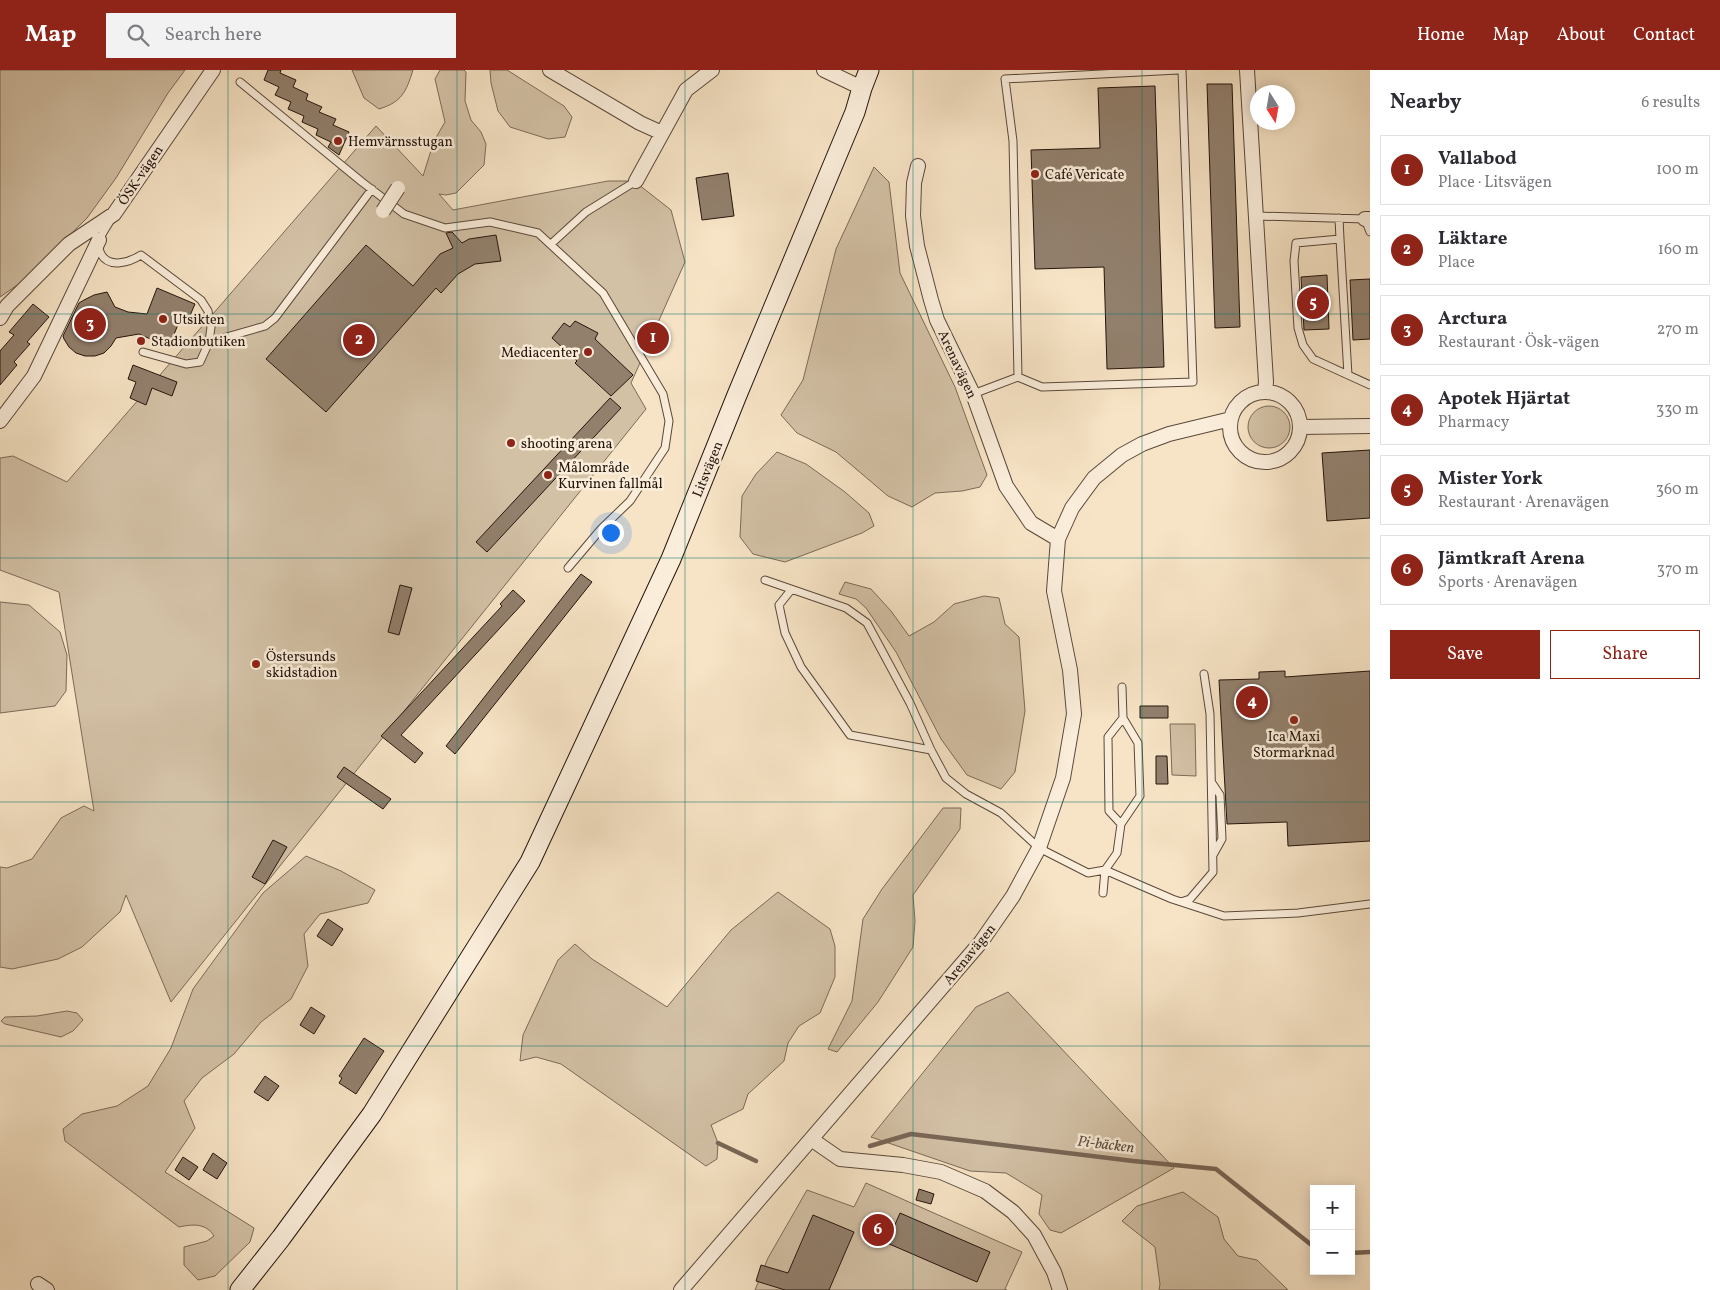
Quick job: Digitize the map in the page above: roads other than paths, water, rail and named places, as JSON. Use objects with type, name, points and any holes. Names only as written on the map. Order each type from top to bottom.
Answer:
[{"type":"main road","name":"Litsvägen","points":[[240,1290],[281,1238],[372,1114],[530,862],[671,559],[856,112],[869,70]]},
{"type":"street","name":"ÖSK-vägen","points":[[2,311],[69,244],[114,214],[212,70]]},
{"type":"street","points":[[550,70],[640,123],[662,133]]},
{"type":"street","points":[[636,181],[686,90],[712,70]]},
{"type":"street","points":[[824,70],[862,88]]},
{"type":"street","points":[[1247,70],[1266,382],[1265,391]]},
{"type":"street","name":"Arenavägen","points":[[918,166],[914,182],[913,216],[917,246],[938,320],[973,394],[1006,486],[1031,523],[1058,539]]},
{"type":"street","points":[[383,211],[398,188]]},
{"type":"street","points":[[0,421],[34,376],[99,240]]},
{"type":"street","points":[[1265,391],[1278,393],[1293,404],[1299,415],[1301,428],[1293,449],[1283,457],[1268,462],[1254,460],[1243,454],[1235,445],[1230,432],[1234,411],[1243,399],[1253,393],[1265,391]]},
{"type":"street","name":"Arenavägen","points":[[681,1290],[981,942],[1013,896],[1039,848],[1063,778],[1074,714],[1070,670],[1054,591],[1058,539],[1072,508],[1094,478],[1122,455],[1142,444],[1169,434],[1231,419]]},
{"type":"street","points":[[1301,428],[1370,426]]},
{"type":"street","points":[[811,1139],[840,1159],[902,1165],[941,1172],[985,1191],[1012,1212],[1034,1236],[1054,1272],[1060,1290]]},
{"type":"lane","points":[[973,394],[1018,377],[1042,387],[1193,382],[1180,70],[1005,79],[1013,141],[1018,377]]},
{"type":"lane","points":[[240,82],[404,214],[445,228],[490,222],[538,233],[603,293],[663,394],[669,421],[665,448],[630,501],[600,529],[568,568]]},
{"type":"lane","points":[[551,244],[586,212],[636,181]]},
{"type":"lane","points":[[210,342],[265,326],[276,318],[372,190]]},
{"type":"lane","points":[[114,214],[99,240],[103,258],[112,263],[121,263],[132,261],[141,255],[201,300],[208,311],[210,319],[210,342],[200,362],[186,364],[143,352]]},
{"type":"lane","points":[[1256,216],[1339,218],[1368,223]]},
{"type":"lane","points":[[1339,218],[1348,375]]},
{"type":"lane","points":[[1340,239],[1296,244],[1294,261],[1298,328],[1303,344],[1313,359],[1370,384]]},
{"type":"lane","points":[[764,580],[846,608],[867,623],[910,703],[946,778],[966,794],[1001,813],[1039,848],[1088,873],[1105,870],[1180,902],[1224,916],[1298,913],[1370,904]]},
{"type":"lane","points":[[791,590],[780,605],[785,633],[801,667],[850,735],[931,750]]},
{"type":"lane","points":[[1180,902],[1190,899],[1213,872],[1210,714],[1204,674]]},
{"type":"lane","points":[[1104,893],[1105,870],[1117,853],[1121,824],[1140,796],[1138,743],[1123,718],[1122,687]]},
{"type":"lane","points":[[1121,824],[1109,811],[1108,737],[1123,718]]},
{"type":"waterway","name":"Pi-bäcken","points":[[870,1146],[911,1134],[1133,1161],[1216,1169],[1310,1244]]},
{"type":"waterway","name":"Pi-bäcken","points":[[718,1143],[756,1161]]},
{"type":"waterway","name":"Pi-bäcken","points":[[1355,1253],[1370,1252]]},
{"type":"place","name":"Hemvärnsstugan","points":[[338,141]]},
{"type":"place","name":"Café Vericate","points":[[1035,174]]},
{"type":"place","name":"Mister York","points":[[1313,303]]},
{"type":"place","name":"Utsikten","points":[[163,319]]},
{"type":"place","name":"Arctura","points":[[90,324]]},
{"type":"place","name":"Vallabod","points":[[653,338]]},
{"type":"place","name":"Läktare","points":[[359,340]]},
{"type":"place","name":"Stadionbutiken","points":[[141,341]]},
{"type":"place","name":"Mediacenter","points":[[588,352]]},
{"type":"place","name":"shooting arena","points":[[511,443]]},
{"type":"place","name":"Målområde Kurvinen fallmål","points":[[548,475]]},
{"type":"place","name":"Östersunds skidstadion","points":[[256,664]]},
{"type":"place","name":"Apotek Hjärtat","points":[[1252,702]]},
{"type":"place","name":"Ica Maxi Stormarknad","points":[[1294,720]]},
{"type":"place","name":"Jämtkraft Arena","points":[[878,1230]]}]
